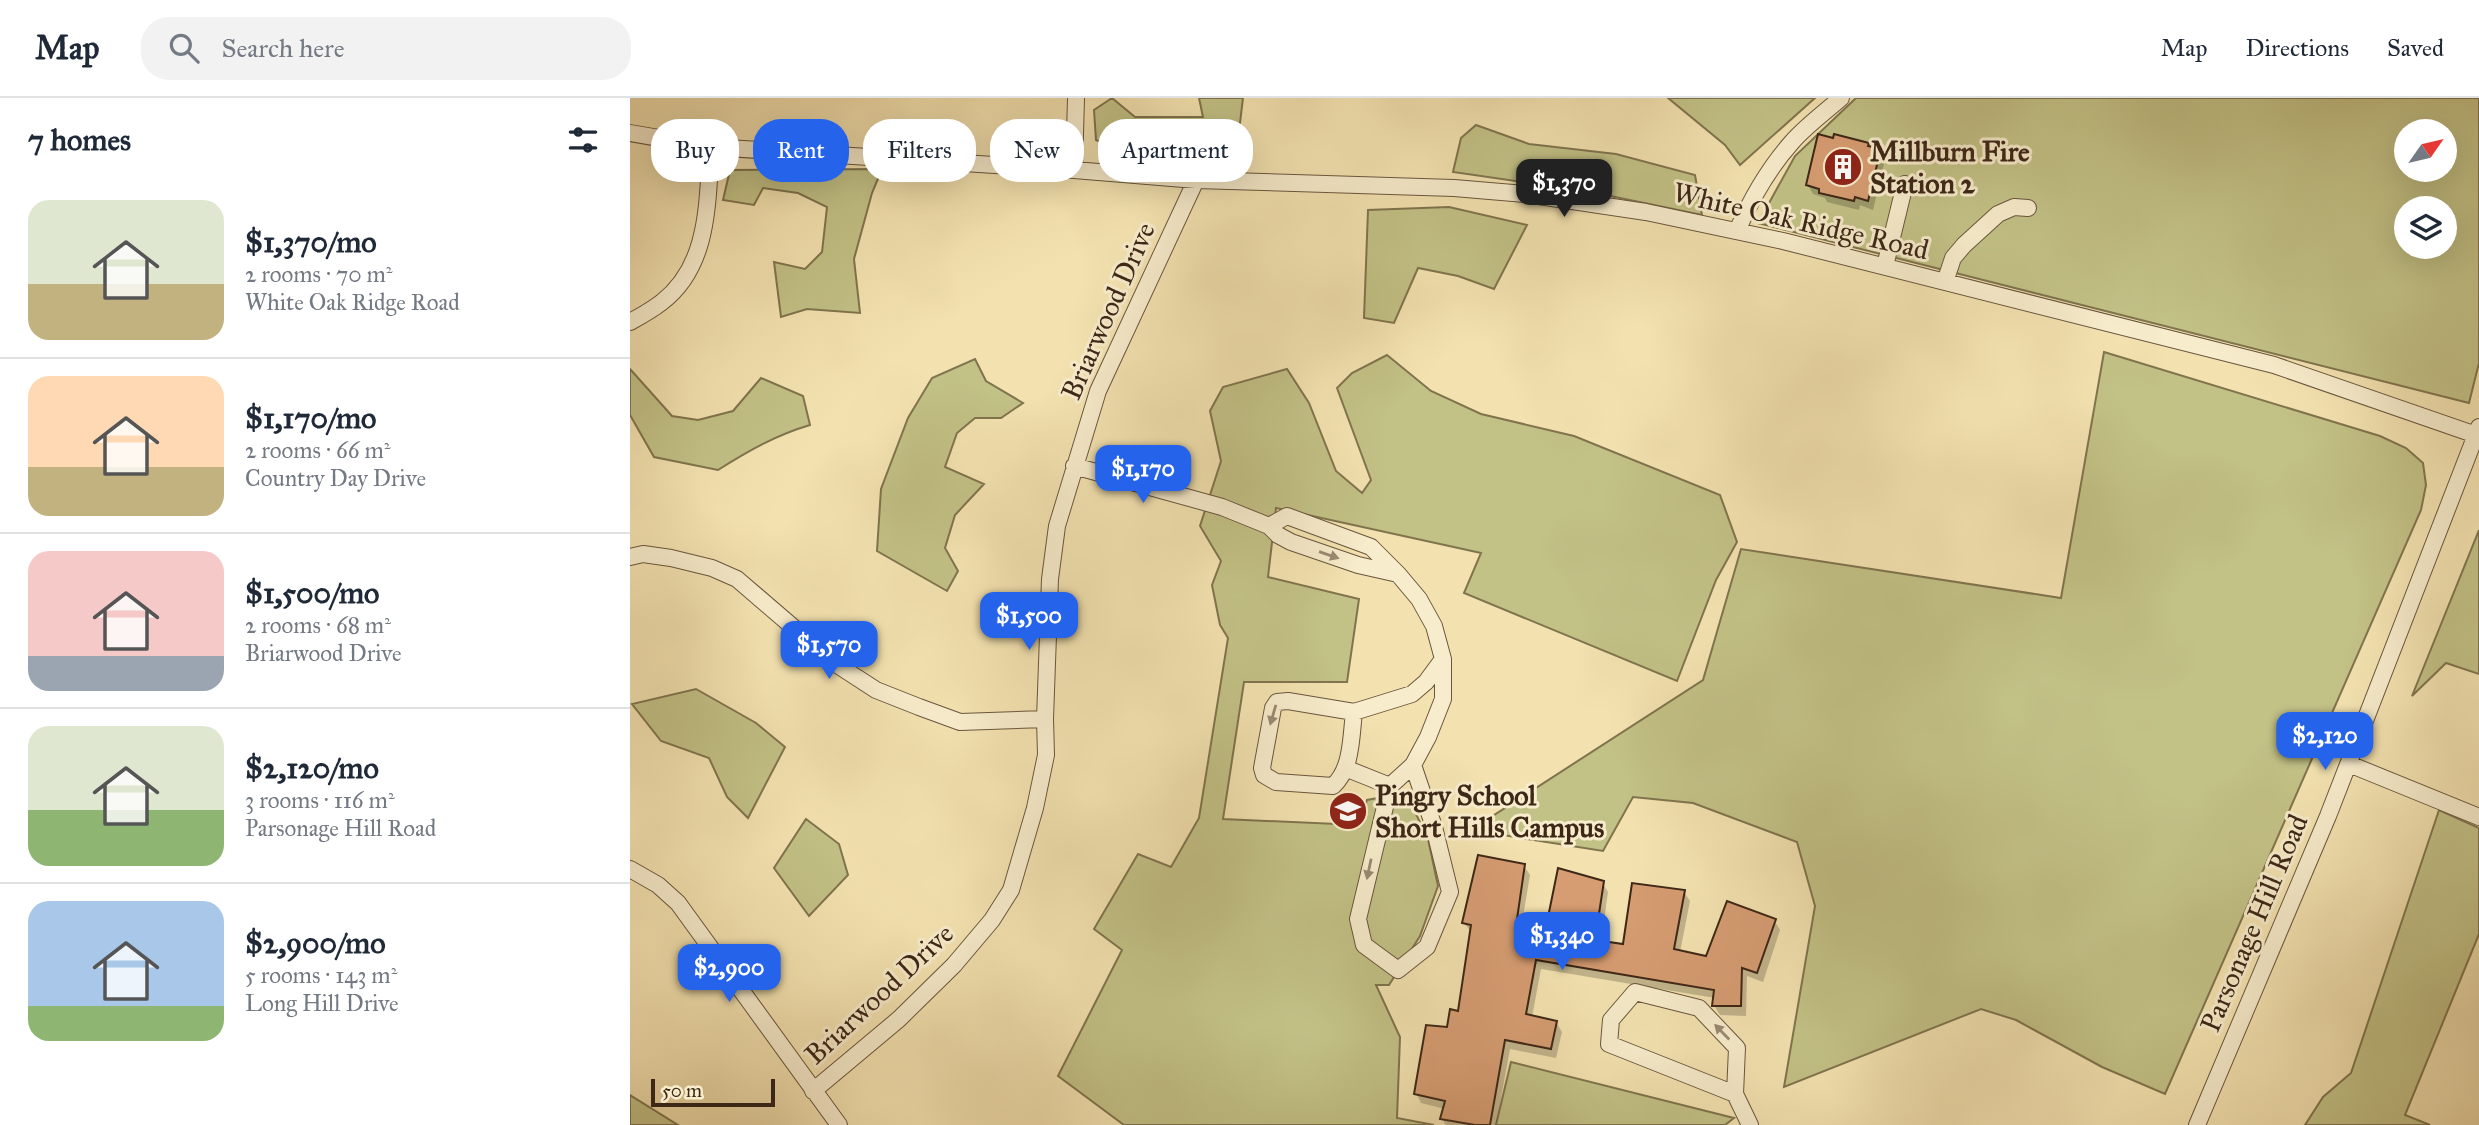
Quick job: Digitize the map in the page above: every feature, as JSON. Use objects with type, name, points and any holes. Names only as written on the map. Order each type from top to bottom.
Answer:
[{"type":"street","points":[[1075,119],[1076,98]]},
{"type":"street","points":[[1737,231],[1749,204],[1792,142],[1841,98]]},
{"type":"street","name":"White Oak Ridge Road","points":[[630,133],[651,137]]},
{"type":"street","name":"White Oak Ridge Road","points":[[739,149],[990,165]]},
{"type":"street","points":[[630,322],[664,301],[686,275],[700,246],[705,228],[708,182]]},
{"type":"street","name":"Briarwood Drive","points":[[813,1091],[899,1019],[954,965],[992,920],[1011,890],[1035,808],[1046,755],[1050,579],[1057,526],[1098,391],[1195,182]]},
{"type":"street","name":"White Oak Ridge Road","points":[[1253,182],[1454,188],[1513,193],[1646,212],[1885,267],[2274,365],[2478,433]]},
{"type":"street","points":[[1885,267],[1905,184]]},
{"type":"street","points":[[1945,282],[1953,258],[1998,214],[2014,207],[2028,208]]},
{"type":"street","name":"Parsonage Hill Road","points":[[2197,1125],[2349,764],[2478,433]]},
{"type":"street","points":[[1074,466],[1222,507],[1269,526],[1291,542],[1358,565],[1398,574]]},
{"type":"street","points":[[1269,526],[1287,516],[1371,547],[1419,599],[1434,626],[1443,659],[1443,699],[1413,765],[1390,786],[1358,919],[1364,946],[1398,970],[1427,947],[1450,892],[1434,827],[1413,765]]},
{"type":"street","points":[[630,557],[643,554],[671,558],[712,568],[737,579],[836,664],[876,690],[919,707],[960,722],[1045,719]]},
{"type":"street","points":[[1354,712],[1345,768],[1342,778],[1333,786],[1276,782],[1264,775],[1262,768],[1273,708],[1277,702],[1288,701],[1354,712],[1412,694],[1443,659]]},
{"type":"street","points":[[2349,764],[2479,817]]},
{"type":"street","points":[[1345,768],[1390,786]]},
{"type":"street","points":[[630,869],[658,886],[678,903],[839,1125]]},
{"type":"street","points":[[1735,1094],[1609,1044],[1611,1020],[1635,992],[1699,1008],[1737,1048],[1735,1094],[1750,1125]]},
{"type":"shaded area","points":[[1112,98],[1135,117],[1203,117],[1199,98],[1243,98],[1240,119],[1098,119],[1098,141],[1094,110]]},
{"type":"shaded area","points":[[1668,98],[1815,98],[1740,165],[1725,145]]},
{"type":"shaded area","points":[[1856,98],[2479,98],[2479,363],[2469,403],[1758,223],[1795,156]]},
{"type":"shaded area","points":[[1476,125],[1529,144],[1616,154],[1695,175],[1702,215],[1591,192],[1453,172],[1461,138]]},
{"type":"shaded area","points":[[849,169],[863,169],[863,182],[877,182],[854,259],[860,313],[807,309],[781,317],[774,262],[805,269],[822,252],[827,207],[798,193],[763,188],[754,205],[723,200],[727,182],[739,182],[739,170],[753,170],[753,182],[849,182]]},
{"type":"shaded area","points":[[1449,207],[1527,225],[1494,289],[1458,276],[1418,268],[1394,323],[1364,318],[1368,210]]},
{"type":"shaded area","points":[[2104,352],[2380,436],[2406,448],[2423,463],[2426,485],[2421,510],[2165,1094],[2102,1067],[2016,1020],[1981,1009],[1784,1087],[1815,906],[1797,842],[1693,803],[1633,797],[1603,851],[1471,830],[1703,680],[1741,549],[2061,598]]},
{"type":"shaded area","points":[[1387,355],[1431,391],[1481,414],[1574,436],[1720,495],[1737,542],[1716,580],[1677,681],[1464,593],[1481,553],[1276,508],[1268,577],[1359,599],[1347,682],[1244,682],[1223,819],[1359,825],[1367,800],[1406,793],[1428,839],[1438,886],[1420,936],[1389,985],[1376,985],[1400,1037],[1397,1118],[1434,1125],[1124,1125],[1058,1076],[1122,950],[1094,929],[1138,854],[1171,867],[1199,818],[1228,638],[1220,625],[1212,585],[1221,561],[1200,526],[1221,461],[1210,411],[1223,387],[1287,369],[1309,403],[1336,471],[1362,493],[1371,480],[1337,388],[1352,373]]},
{"type":"shaded area","points":[[975,359],[986,381],[1023,403],[1001,418],[975,418],[957,433],[945,467],[984,484],[955,515],[945,548],[958,571],[947,591],[877,551],[881,489],[908,418],[932,378]]},
{"type":"shaded area","points":[[630,369],[672,416],[698,420],[733,411],[761,378],[803,396],[810,425],[762,444],[718,470],[654,457],[630,415]]},
{"type":"shaded area","points":[[2479,530],[2479,674],[2446,663],[2412,696]]},
{"type":"shaded area","points":[[696,689],[756,723],[785,747],[748,818],[727,797],[709,758],[661,741],[632,704]]},
{"type":"shaded area","points":[[2439,810],[2479,828],[2479,934],[2405,1115],[2430,1125],[2305,1125],[2323,1097],[2351,1073]]},
{"type":"shaded area","points":[[806,819],[839,844],[848,875],[809,916],[774,868]]},
{"type":"shaded area","points":[[1511,1062],[1734,1118],[1725,1125],[1496,1125]]},
{"type":"shaded area","points":[[630,1095],[678,1125],[630,1125]]},
{"type":"building","name":"Millburn Fire Station 2","points":[[1818,134],[1833,138],[1834,134],[1881,149],[1868,201],[1855,197],[1854,201],[1819,193],[1819,189],[1806,185]]},
{"type":"building","points":[[1478,855],[1525,864],[1516,926],[1545,932],[1558,868],[1604,881],[1595,940],[1623,944],[1632,883],[1685,890],[1674,949],[1706,956],[1727,901],[1776,919],[1757,973],[1742,968],[1741,1006],[1712,1006],[1714,990],[1536,960],[1526,1014],[1557,1021],[1551,1049],[1505,1040],[1490,1125],[1440,1119],[1445,1101],[1414,1094],[1426,1025],[1447,1027],[1450,1009],[1458,1011],[1471,925],[1462,923]]},
{"type":"place","name":"Millburn Fire Station 2","points":[[1843,167]]},
{"type":"place","name":"Pingry School Short Hills Campus","points":[[1348,811]]}]
